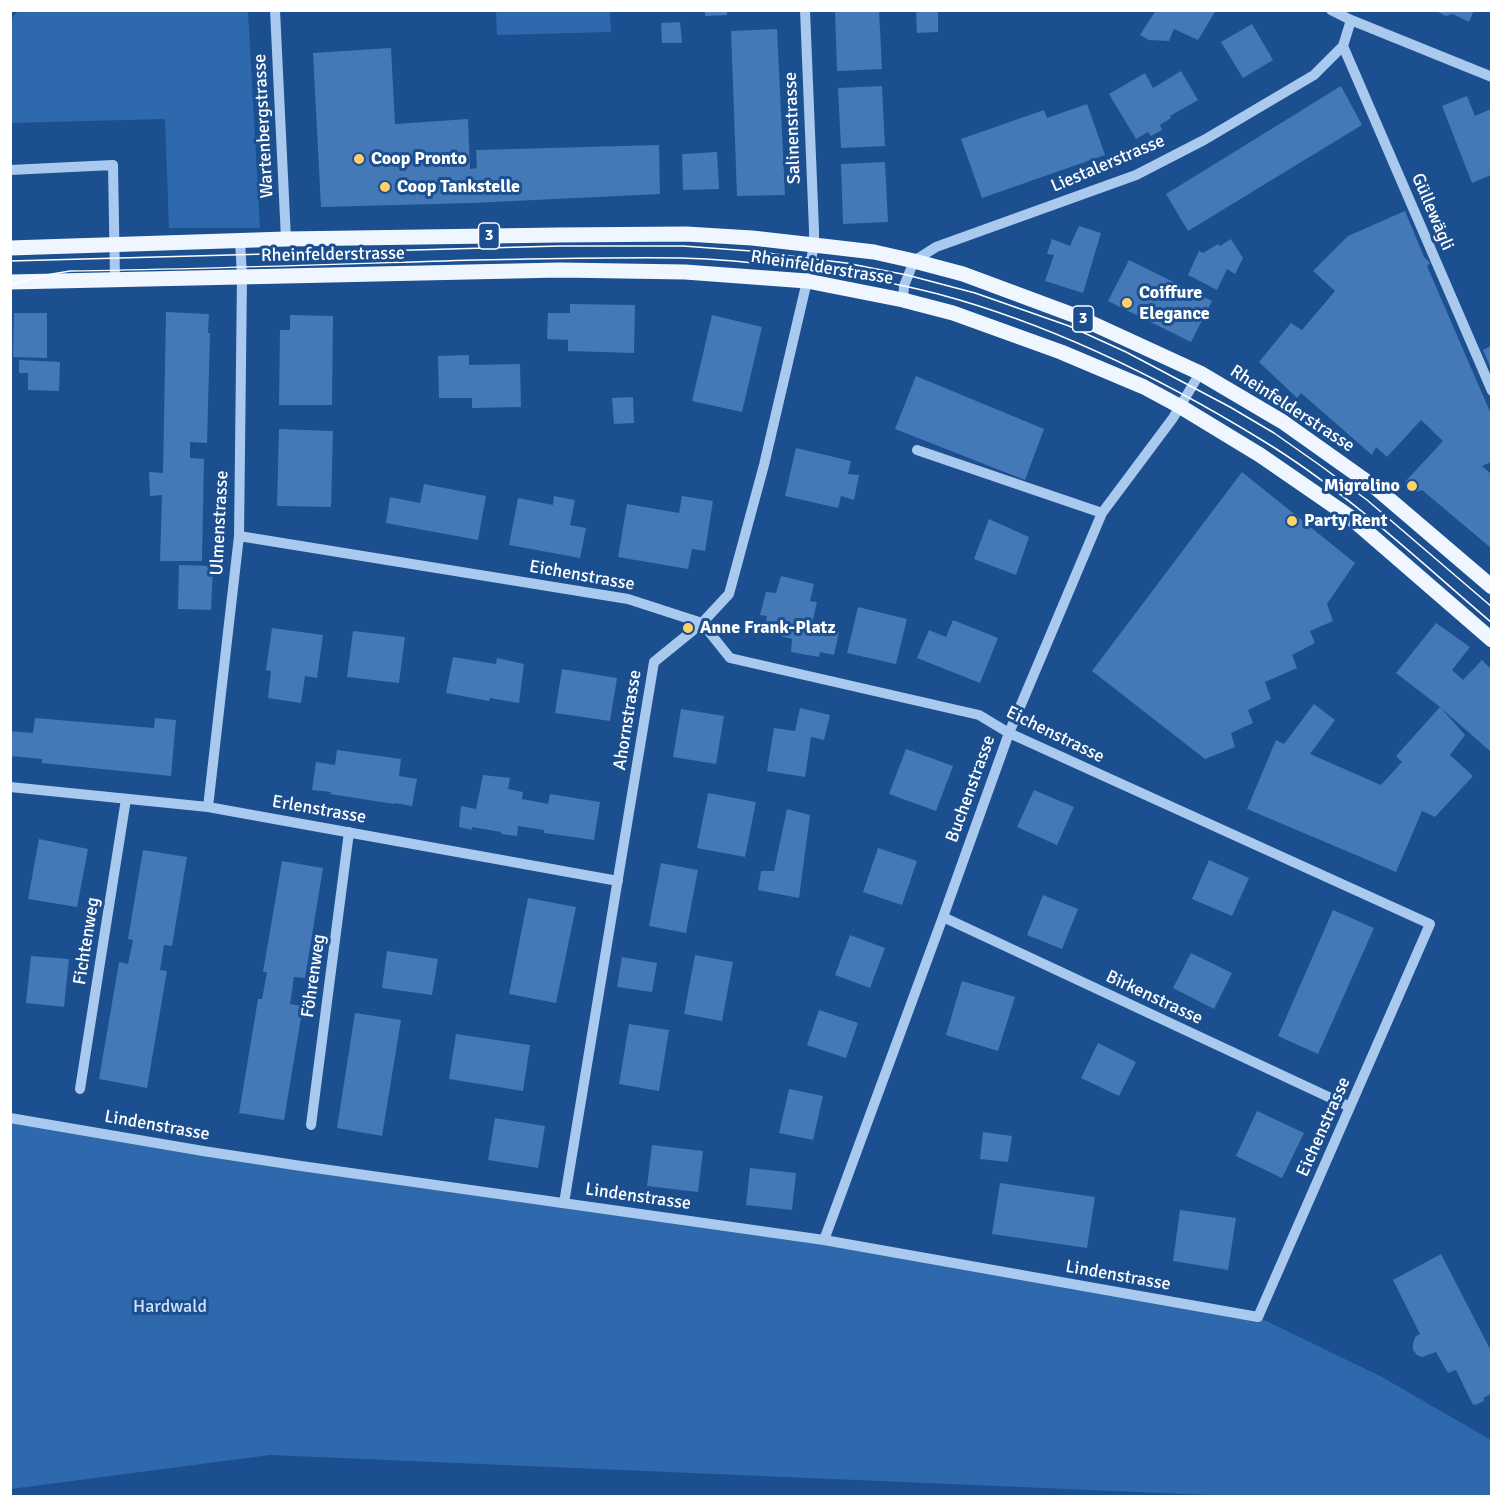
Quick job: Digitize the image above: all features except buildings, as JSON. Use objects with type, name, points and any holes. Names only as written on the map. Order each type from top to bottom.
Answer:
[{"type":"main road","name":"Rheinfelderstrasse","points":[[10,248],[286,239],[686,234],[752,238],[874,252],[914,261],[963,274],[1076,316],[1200,373],[1283,422],[1376,488],[1491,587]]},
{"type":"main road","name":"Rheinfelderstrasse","points":[[10,282],[560,270],[684,272],[807,281],[903,300],[953,313],[1061,352],[1144,387],[1181,407],[1260,455],[1350,517],[1491,640]]},
{"type":"street","name":"Wartenbergstrasse","points":[[275,10],[286,239]]},
{"type":"street","name":"Salinenstrasse","points":[[805,10],[814,245]]},
{"type":"street","points":[[1331,10],[1491,77]]},
{"type":"street","name":"Liestalerstrasse","points":[[914,261],[936,248],[1136,175],[1204,140],[1314,75],[1343,46],[1352,20]]},
{"type":"street","name":"Güllewägli","points":[[1343,46],[1491,391]]},
{"type":"street","points":[[10,170],[113,165],[115,279]]},
{"type":"street","name":"Ulmenstrasse","points":[[208,807],[239,536],[242,276],[240,240]]},
{"type":"street","name":"Ahornstrasse","points":[[564,1203],[654,662],[702,623],[729,594],[764,465],[814,245]]},
{"type":"street","points":[[903,300],[904,286],[914,261]]},
{"type":"street","name":"Buchenstrasse","points":[[824,1240],[1009,733],[1102,513],[1181,407],[1200,373]]},
{"type":"street","points":[[917,450],[1102,513]]},
{"type":"street","name":"Eichenstrasse","points":[[239,536],[628,599],[702,623],[730,658],[979,715],[1009,733],[1430,924],[1258,1317]]},
{"type":"street","name":"Erlenstrasse","points":[[10,787],[208,807],[618,881]]},
{"type":"street","name":"Fichtenweg","points":[[80,1089],[126,799]]},
{"type":"street","name":"Föhrenweg","points":[[311,1125],[349,832]]},
{"type":"street","name":"Birkenstrasse","points":[[943,917],[1350,1107]]},
{"type":"street","name":"Lindenstrasse","points":[[10,1118],[203,1151],[824,1240],[1258,1317]]},
{"type":"green space","points":[[19,10],[248,11],[260,228],[169,228],[165,119],[11,123],[11,19]]},
{"type":"green space","points":[[496,11],[610,11],[611,32],[497,35]]},
{"type":"green space","name":"Hardwald","points":[[10,1118],[824,1240],[1258,1317],[1382,1377],[1491,1440],[1491,1496],[1231,1496],[270,1455],[11,1489]]},
{"type":"tram line","points":[[10,261],[560,246],[683,246],[751,251],[846,263],[907,275],[975,293],[1069,326],[1126,352],[1230,407],[1274,433],[1367,500],[1492,607]]},
{"type":"tram line","points":[[10,286],[70,271],[475,260],[681,258],[782,266],[921,290],[1024,321],[1066,338],[1147,376],[1226,419],[1265,442],[1325,483],[1382,528],[1492,623]]},
{"type":"place","name":"Coop Pronto","points":[[359,159]]},
{"type":"place","name":"Coop Tankstelle","points":[[385,187]]},
{"type":"place","name":"Coiffure Elegance","points":[[1127,303]]},
{"type":"place","name":"Migrolino","points":[[1412,486]]},
{"type":"place","name":"Party Rent","points":[[1292,521]]},
{"type":"place","name":"Anne Frank-Platz","points":[[688,628]]}]
